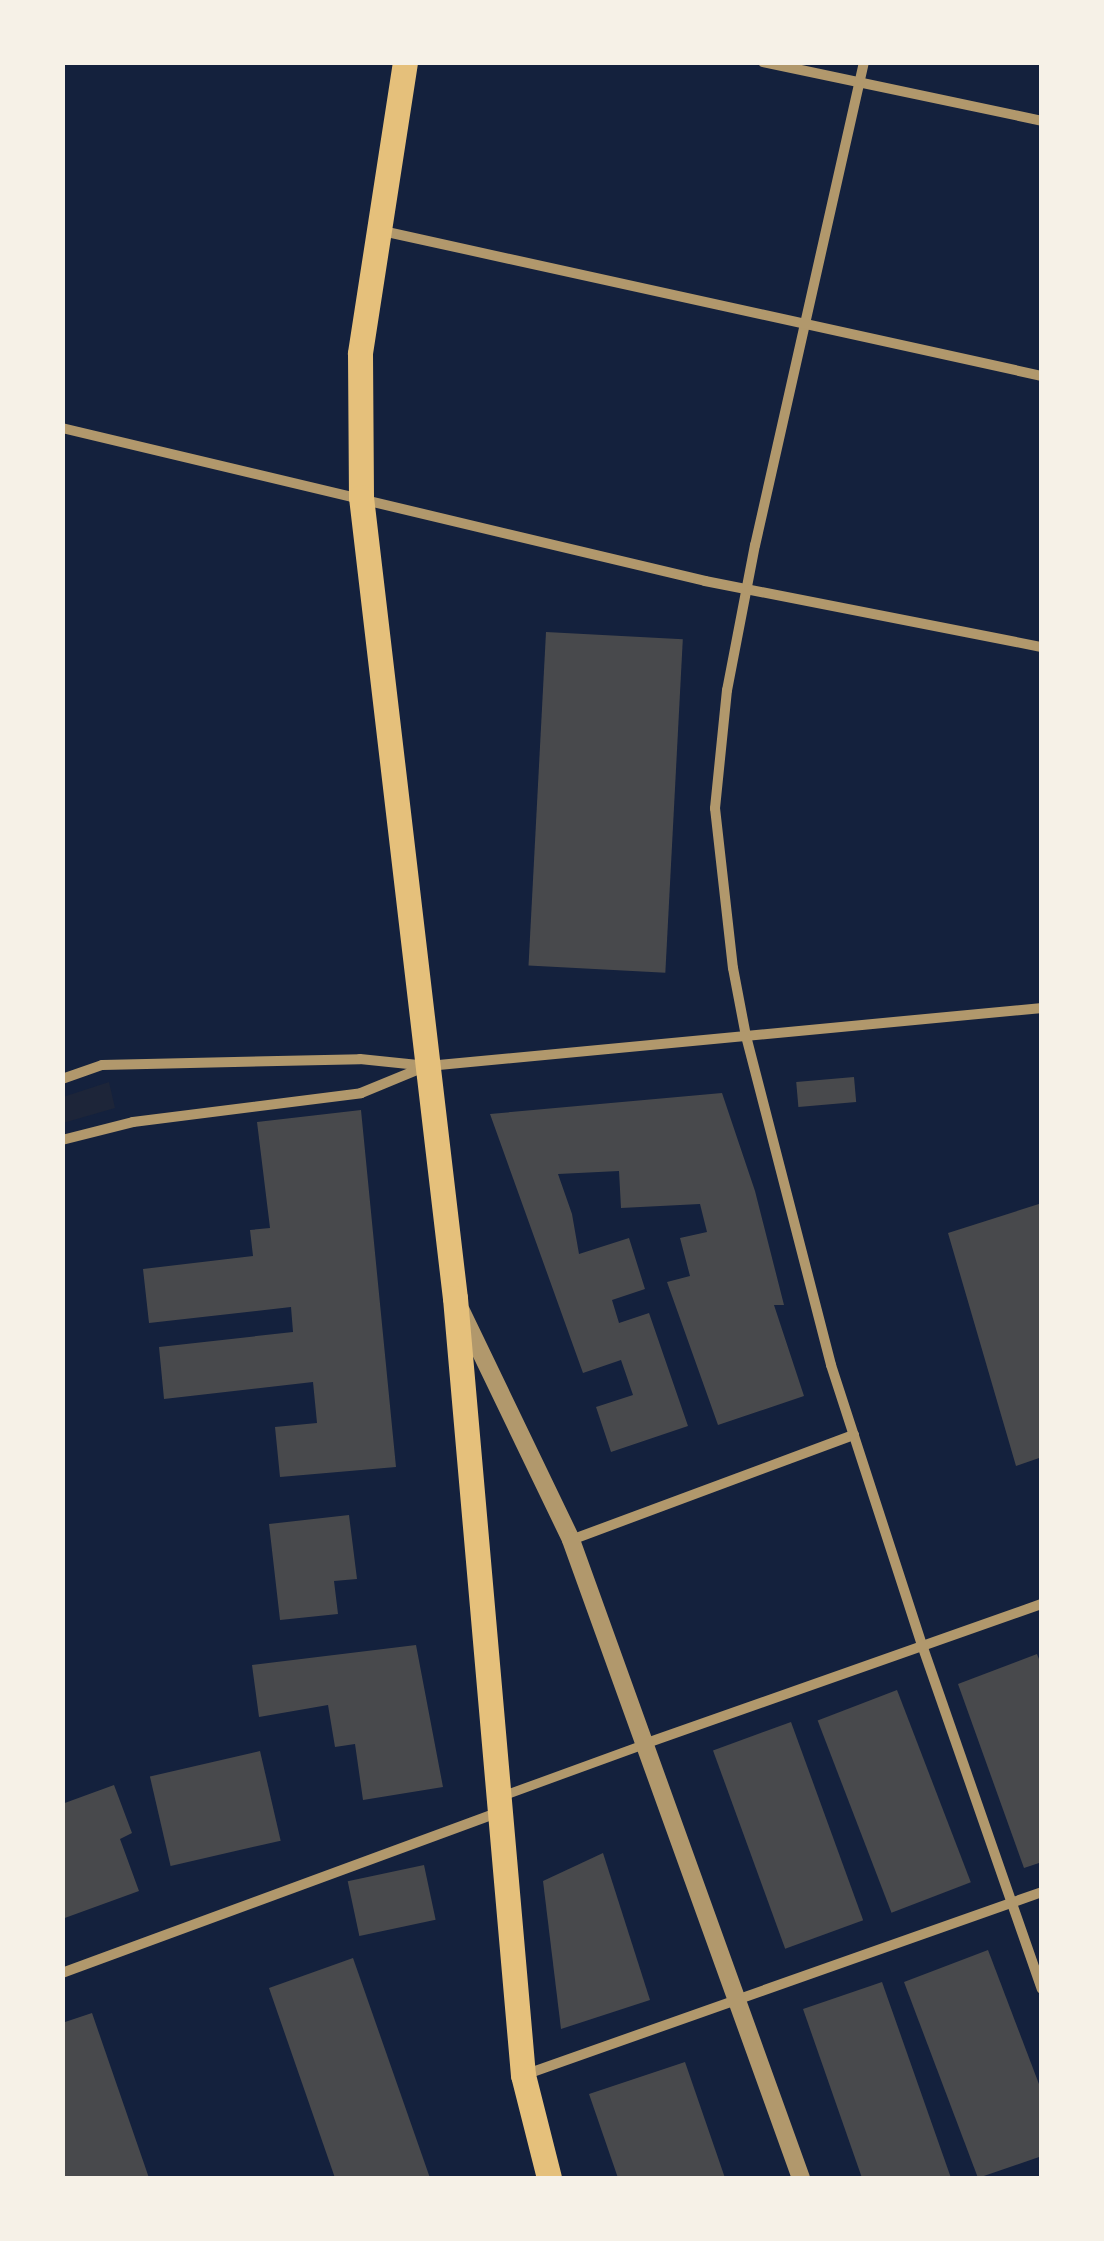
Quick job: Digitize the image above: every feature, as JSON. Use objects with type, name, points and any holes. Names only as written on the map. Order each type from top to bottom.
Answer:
[{"type":"main road","points":[[405,62],[360,354],[360,497],[454,1298],[523,2076],[548,2178]]},
{"type":"street","points":[[763,62],[1042,121]]},
{"type":"street","points":[[864,62],[755,545],[727,690],[715,808],[732,968],[746,1036],[831,1365],[922,1645],[1042,1989]]},
{"type":"street","points":[[377,230],[1042,376]]},
{"type":"street","points":[[62,428],[704,581],[1042,648]]},
{"type":"street","points":[[62,1079],[102,1065],[360,1060],[428,1066],[1042,1008]]},
{"type":"street","points":[[62,1140],[132,1122],[361,1092],[428,1066]]},
{"type":"street","points":[[454,1298],[570,1540],[801,2178]]},
{"type":"street","points":[[570,1540],[854,1436]]},
{"type":"street","points":[[62,1973],[498,1805],[644,1744],[1042,1604]]},
{"type":"street","points":[[523,2076],[1042,1892]]},
{"type":"shaded area","points":[[109,1082],[115,1108],[63,1123],[63,1097]]},
{"type":"building","points":[[546,632],[683,639],[665,973],[529,966]]},
{"type":"building","points":[[854,1077],[856,1102],[798,1107],[796,1082]]},
{"type":"building","points":[[722,1093],[755,1191],[784,1305],[774,1305],[804,1396],[718,1425],[667,1282],[690,1276],[680,1238],[707,1232],[700,1204],[621,1208],[619,1171],[558,1174],[572,1214],[579,1254],[629,1238],[645,1289],[612,1300],[619,1323],[649,1313],[688,1426],[611,1452],[596,1407],[633,1395],[621,1360],[583,1373],[490,1114]]},
{"type":"building","points":[[361,1110],[396,1467],[280,1477],[275,1427],[317,1423],[313,1382],[164,1399],[159,1347],[293,1332],[291,1307],[149,1323],[143,1269],[253,1256],[250,1230],[270,1228],[257,1122]]},
{"type":"building","points":[[1042,1203],[1042,1457],[1016,1466],[948,1233]]},
{"type":"building","points":[[349,1515],[357,1579],[334,1581],[338,1614],[280,1620],[269,1524]]},
{"type":"building","points":[[416,1645],[443,1787],[363,1800],[355,1744],[335,1747],[328,1705],[259,1717],[252,1665]]},
{"type":"building","points":[[1037,1654],[1042,1667],[1042,1862],[1024,1868],[958,1684]]},
{"type":"building","points":[[897,1690],[971,1882],[891,1913],[818,1720]]},
{"type":"building","points":[[791,1722],[863,1920],[785,1949],[713,1750]]},
{"type":"building","points":[[260,1751],[281,1841],[171,1866],[150,1776]]},
{"type":"building","points":[[114,1785],[132,1833],[120,1839],[139,1891],[62,1919],[62,1804]]},
{"type":"building","points":[[603,1853],[650,2000],[561,2029],[543,1881]]},
{"type":"building","points":[[424,1865],[436,1920],[359,1936],[348,1881]]},
{"type":"building","points":[[988,1950],[1042,2092],[1042,2156],[978,2178],[904,1982]]},
{"type":"building","points":[[353,1958],[430,2178],[335,2178],[269,1988]]},
{"type":"building","points":[[882,1982],[951,2178],[862,2178],[803,2009]]},
{"type":"building","points":[[92,2013],[149,2178],[62,2178],[62,2023]]},
{"type":"building","points":[[685,2062],[725,2178],[618,2178],[589,2094]]}]
